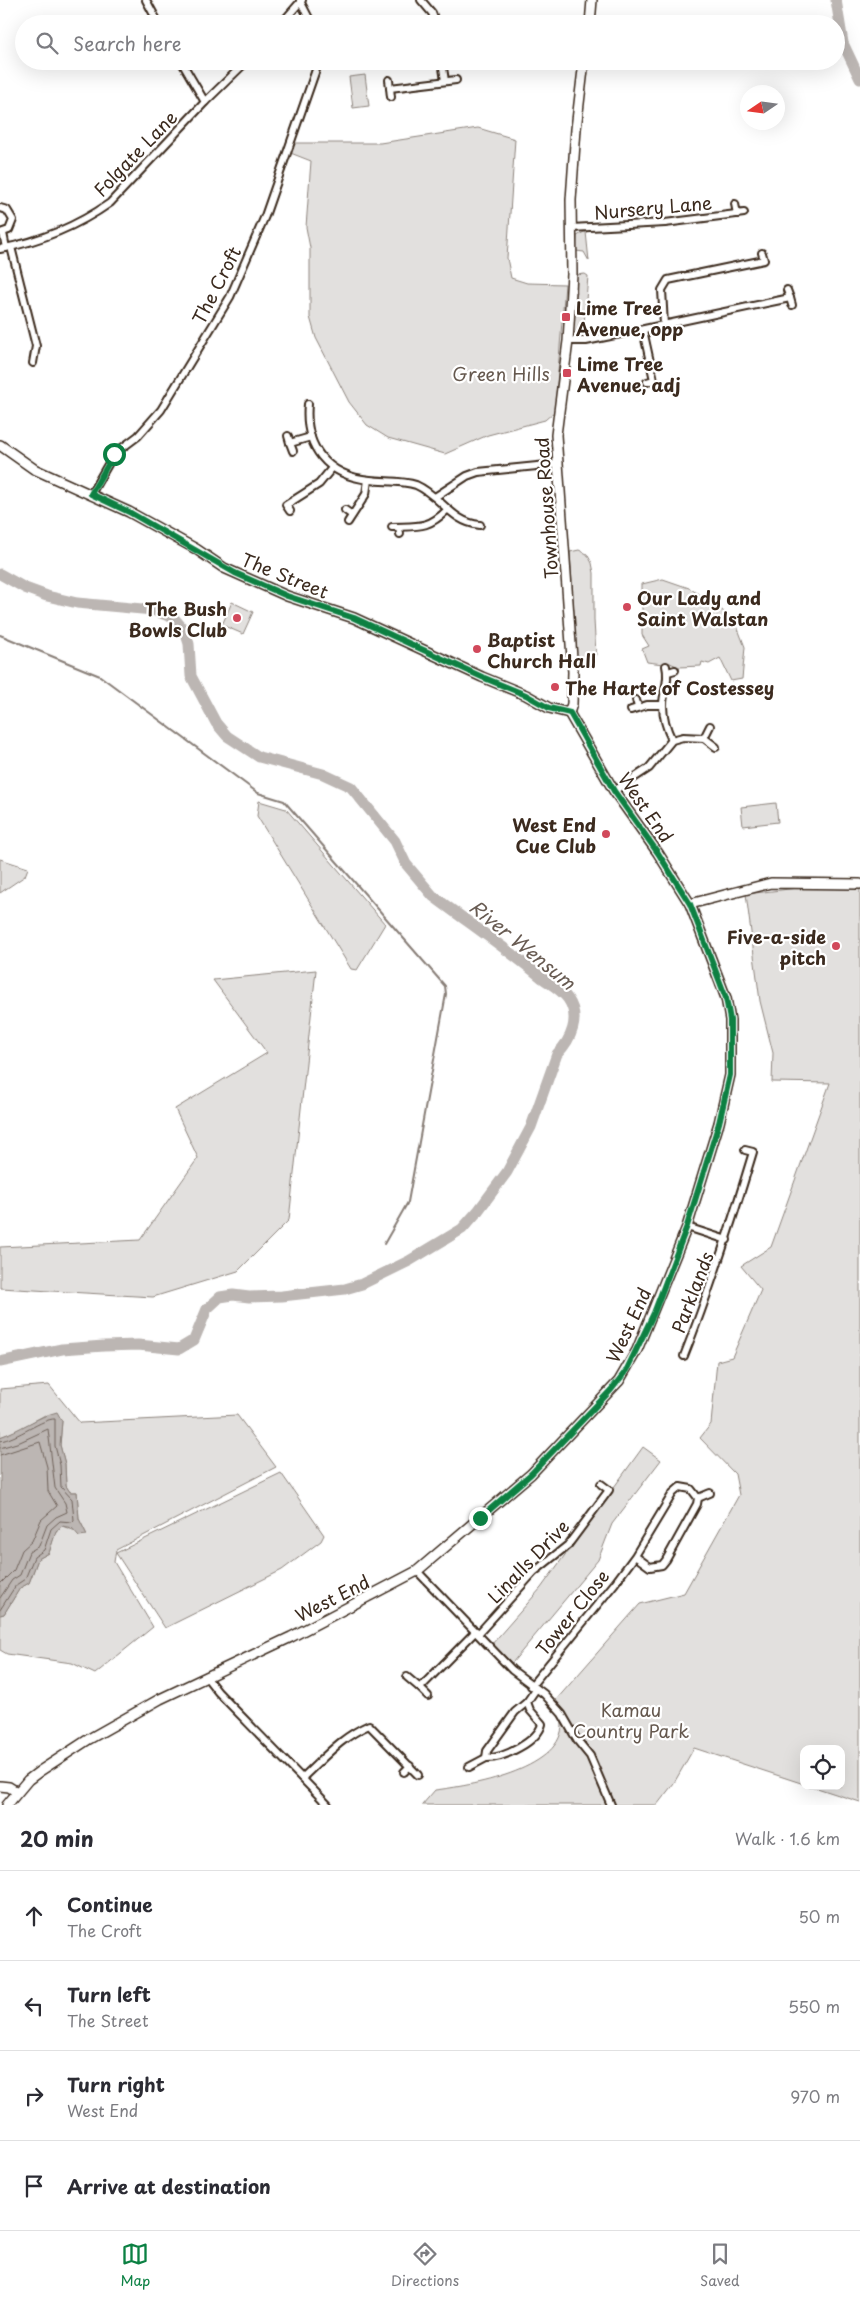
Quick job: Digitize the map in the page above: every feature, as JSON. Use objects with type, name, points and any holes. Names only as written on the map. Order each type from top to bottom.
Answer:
[{"type":"street","points":[[146,0],[154,15]]},
{"type":"street","points":[[591,15],[592,0]]},
{"type":"street","points":[[289,15],[301,1],[308,15]]},
{"type":"street","points":[[426,1],[432,15]]},
{"type":"street","points":[[186,70],[205,102]]},
{"type":"street","name":"Folgate Lane","points":[[6,248],[58,233],[91,216],[110,203],[238,70]]},
{"type":"street","name":"The Croft","points":[[91,494],[114,454],[138,436],[161,410],[230,297],[265,216],[316,70]]},
{"type":"street","points":[[443,70],[445,81]]},
{"type":"street","name":"Townhouse Road","points":[[570,713],[573,672],[557,464],[556,427],[568,341],[576,129],[583,70]]},
{"type":"street","points":[[389,80],[391,97]]},
{"type":"street","points":[[390,88],[456,80]]},
{"type":"street","name":"Nursery Lane","points":[[736,204],[737,214]]},
{"type":"street","points":[[0,208],[7,210],[13,220],[9,230],[2,233],[36,346],[32,358]]},
{"type":"street","name":"Nursery Lane","points":[[571,228],[665,223],[744,214]]},
{"type":"street","points":[[664,325],[662,290],[668,280],[764,260],[762,253]]},
{"type":"street","points":[[787,290],[792,305]]},
{"type":"street","points":[[568,341],[586,340],[642,330],[790,298]]},
{"type":"street","points":[[642,330],[654,380]]},
{"type":"street","points":[[308,404],[308,426],[315,448],[332,468],[351,478],[413,484],[435,497],[459,520],[480,524]]},
{"type":"street","points":[[288,436],[293,451]]},
{"type":"street","points":[[290,444],[311,437]]},
{"type":"street","name":"The Street","points":[[0,445],[34,469],[129,512],[235,573],[287,596],[354,618],[482,677],[526,695],[549,708],[570,713]]},
{"type":"street","points":[[435,497],[467,476],[478,472],[557,464]]},
{"type":"street","points":[[286,505],[319,484],[332,468]]},
{"type":"street","points":[[348,522],[366,494],[368,480]]},
{"type":"street","points":[[345,510],[352,515]]},
{"type":"street","points":[[400,534],[395,527],[427,525],[447,510]]},
{"type":"street","points":[[672,740],[668,733],[663,705],[668,680],[667,669],[675,670]]},
{"type":"street","points":[[636,700],[638,707]]},
{"type":"street","points":[[631,710],[638,707],[663,705]]},
{"type":"street","name":"West End","points":[[7,1805],[34,1775],[58,1758],[130,1716],[394,1585],[417,1571],[531,1474],[619,1381],[637,1350],[654,1313],[687,1226],[725,1102],[730,1075],[730,1020],[726,998],[690,904],[658,853],[614,791],[570,713]]},
{"type":"street","points":[[704,738],[710,726]]},
{"type":"street","points":[[614,791],[649,768],[672,740],[683,736],[704,738],[716,747]]},
{"type":"street","points":[[690,904],[771,883],[860,884]]},
{"type":"street","name":"Parklands","points":[[684,1356],[714,1281],[727,1240],[753,1152],[745,1150]]},
{"type":"street","name":"Parklands","points":[[687,1226],[727,1240]]},
{"type":"street","name":"Linalls Drive","points":[[420,1688],[477,1633],[534,1572],[568,1545],[610,1488],[601,1484]]},
{"type":"street","name":"Tower Close","points":[[486,1758],[487,1751],[515,1712],[527,1702],[533,1688],[635,1556],[677,1489],[691,1489],[698,1498]]},
{"type":"street","points":[[635,1556],[650,1566],[662,1565],[694,1512],[698,1498],[710,1493]]},
{"type":"street","points":[[417,1571],[512,1670],[533,1688],[544,1694],[562,1714],[577,1740],[590,1756],[611,1805]]},
{"type":"street","points":[[408,1676],[428,1696]]},
{"type":"street","points":[[207,1678],[218,1692],[328,1805]]},
{"type":"street","points":[[469,1767],[486,1758],[512,1751],[528,1743],[542,1726],[527,1702]]},
{"type":"street","points":[[302,1778],[340,1741],[369,1725],[418,1774]]},
{"type":"street","points":[[404,1772],[410,1766]]},
{"type":"street","points":[[0,1786],[17,1792]]},
{"type":"green space","points":[[365,75],[369,106],[353,108],[349,77]]},
{"type":"green space","name":"Green Hills","points":[[478,128],[515,139],[507,258],[511,278],[527,283],[565,284],[556,396],[554,412],[545,420],[488,435],[445,454],[388,438],[367,425],[349,402],[316,338],[310,317],[310,248],[306,227],[311,161],[288,152],[296,143],[380,143]]},
{"type":"green space","points":[[586,232],[589,261],[584,252],[576,251],[577,236]]},
{"type":"green space","points":[[585,274],[588,276],[583,336],[578,338],[572,329],[574,298],[577,294],[576,275]]},
{"type":"green space","points":[[579,550],[587,554],[592,563],[594,573],[596,655],[577,662],[570,552]]},
{"type":"green space","points":[[663,579],[689,588],[712,602],[735,621],[745,647],[742,679],[731,681],[720,658],[709,664],[702,662],[701,666],[679,667],[670,663],[647,662],[642,649],[649,646],[642,635],[642,584]]},
{"type":"green space","name":"The Bush Bowls Club","points":[[232,602],[253,612],[243,634],[222,625]]},
{"type":"green space","points":[[259,801],[286,809],[385,924],[357,970],[351,969],[257,816]]},
{"type":"green space","points":[[776,803],[778,822],[743,826],[741,807]]},
{"type":"green space","points":[[0,859],[28,868],[25,876],[0,893]]},
{"type":"green space","name":"Kamau Country Park","points":[[798,888],[860,889],[860,1802],[823,1790],[845,1790],[845,1745],[800,1745],[800,1783],[694,1748],[674,1783],[657,1805],[422,1805],[435,1790],[489,1780],[529,1765],[546,1754],[557,1742],[562,1726],[556,1700],[640,1604],[684,1593],[739,1495],[735,1474],[700,1438],[711,1424],[717,1361],[732,1357],[761,1290],[741,1266],[771,1247],[830,1083],[772,1082],[773,1053],[760,1001],[746,894]]},
{"type":"green space","points":[[316,970],[289,1220],[238,1271],[153,1297],[0,1288],[0,1247],[140,1240],[198,1158],[175,1109],[267,1053],[213,980]]},
{"type":"green space","points":[[49,1385],[80,1423],[237,1415],[276,1467],[116,1550],[114,1562],[153,1627],[95,1674],[72,1663],[7,1654],[0,1650],[0,1615],[4,1614],[20,1588],[29,1583],[38,1559],[49,1553],[56,1531],[62,1526],[87,1535],[79,1519],[77,1492],[70,1492],[66,1486],[65,1464],[60,1445],[62,1421],[45,1415],[16,1431],[0,1437],[0,1389]]},
{"type":"green space","points":[[643,1447],[661,1460],[612,1524],[598,1560],[512,1663],[492,1644],[541,1588]]},
{"type":"green space","points":[[281,1473],[324,1535],[321,1541],[282,1570],[165,1628],[116,1553]]},
{"type":"water","points":[[57,1412],[62,1421],[60,1445],[65,1464],[66,1486],[70,1492],[77,1492],[79,1519],[87,1535],[79,1536],[72,1528],[62,1526],[56,1531],[49,1553],[38,1559],[29,1583],[20,1588],[4,1614],[0,1615],[0,1437]]},
{"type":"waterway","points":[[836,0],[838,15]]},
{"type":"waterway","points":[[845,47],[860,79]]},
{"type":"waterway","name":"River Wensum","points":[[0,574],[25,588],[47,596],[77,603],[153,610],[174,618],[185,631],[189,644],[191,676],[216,723],[227,736],[259,757],[323,774],[351,787],[395,841],[406,864],[433,896],[555,987],[568,999],[574,1014],[573,1028],[557,1054],[531,1127],[507,1172],[462,1229],[409,1261],[362,1284],[345,1289],[282,1296],[249,1297],[233,1295],[220,1297],[207,1309],[194,1340],[179,1349],[138,1345],[62,1349],[0,1362]]},
{"type":"waterway","points":[[0,635],[100,676],[258,793],[284,801],[445,986],[446,994],[408,1202],[384,1244]]},
{"type":"place","name":"Lime Tree Avenue, opp","points":[[566,317]]},
{"type":"place","name":"Lime Tree Avenue, adj","points":[[567,373]]},
{"type":"place","name":"Our Lady and Saint Walstan","points":[[627,607]]},
{"type":"place","name":"The Bush Bowls Club","points":[[237,618]]},
{"type":"place","name":"Baptist Church Hall","points":[[477,649]]},
{"type":"place","name":"The Harte of Costessey","points":[[555,687]]},
{"type":"place","name":"West End Cue Club","points":[[606,834]]},
{"type":"place","name":"Five-a-side pitch","points":[[836,946]]},
{"type":"route","points":[[114,454],[91,494],[129,512],[196,549],[224,568],[272,590],[318,608],[354,618],[482,677],[526,695],[549,708],[570,713],[614,791],[684,892],[726,998],[730,1020],[730,1075],[725,1102],[687,1226],[654,1313],[637,1350],[619,1381],[572,1432],[531,1474],[480,1518]]}]
